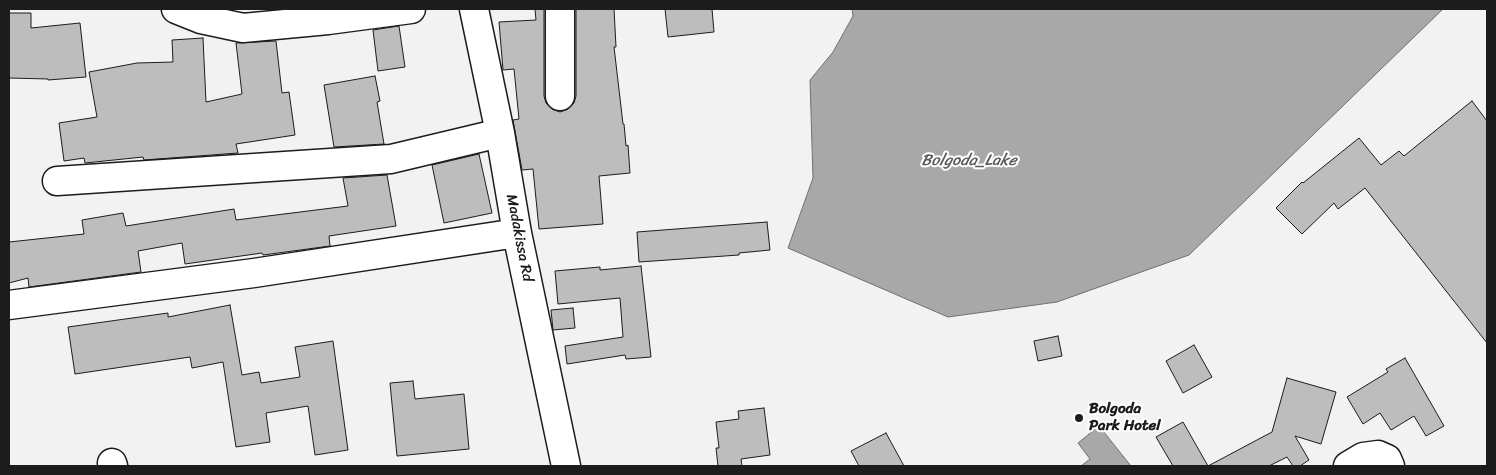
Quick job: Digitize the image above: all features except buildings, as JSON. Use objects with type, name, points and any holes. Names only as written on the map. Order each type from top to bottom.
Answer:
[{"type":"street","points":[[176,9],[201,19],[243,28],[328,20],[411,9]]},
{"type":"street","points":[[222,9],[222,11],[232,12],[243,28]]},
{"type":"street","name":"Madakissa Rd","points":[[474,9],[500,133],[517,233],[566,466]]},
{"type":"street","points":[[560,9],[560,96]]},
{"type":"street","points":[[56,181],[391,159],[500,133]]},
{"type":"street","points":[[9,305],[264,272],[517,233]]},
{"type":"street","points":[[1348,466],[1363,457],[1378,455],[1386,459],[1390,466]]},
{"type":"water","name":"Bolgoda_Lake","points":[[852,9],[1443,9],[1189,255],[1057,302],[948,317],[788,248],[813,178],[810,80],[833,52],[853,16]]},
{"type":"water","points":[[1099,426],[1131,466],[1081,466],[1090,459],[1078,443]]},
{"type":"place","name":"Bolgoda Park Hotel","points":[[1079,418]]}]
